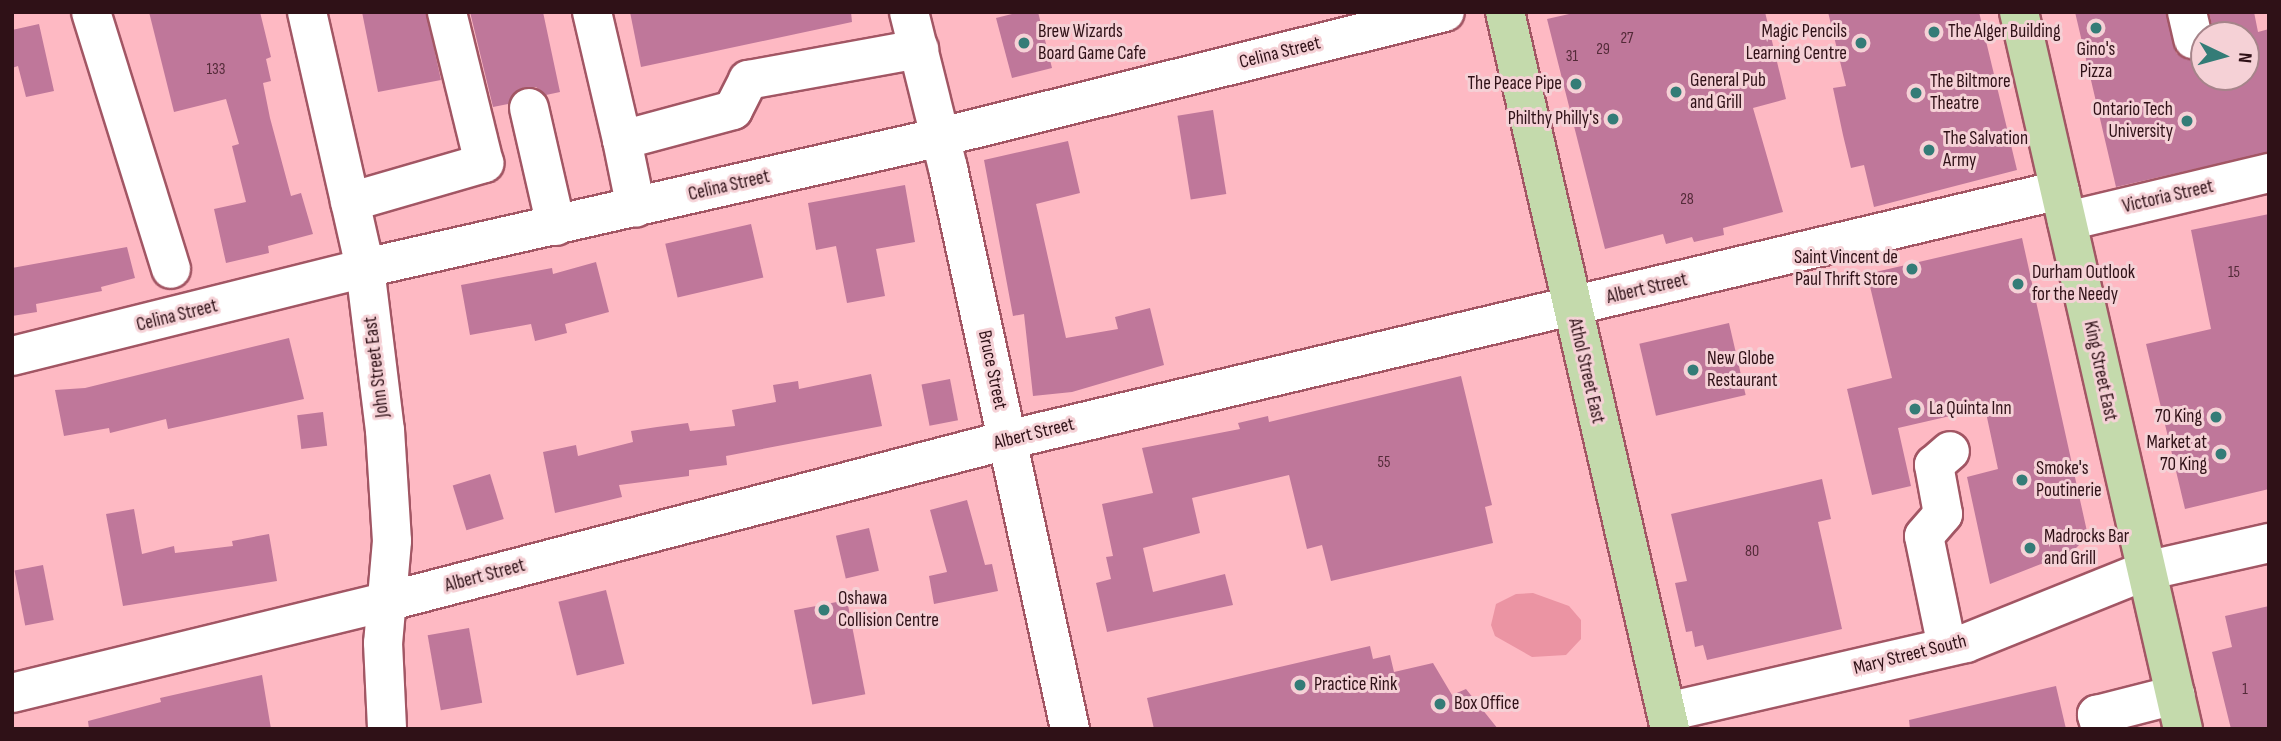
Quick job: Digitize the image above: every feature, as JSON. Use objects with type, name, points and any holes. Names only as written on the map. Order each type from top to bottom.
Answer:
[{"type":"main road","name":"Athol Street East","points":[[1505,12],[1668,721]]},
{"type":"main road","name":"King Street East","points":[[2019,12],[2179,712]]},
{"type":"street","points":[[91,12],[171,270]]},
{"type":"street","name":"John Street East","points":[[307,12],[366,268],[385,430],[391,541],[383,643],[387,729]]},
{"type":"street","points":[[350,202],[484,163],[447,12]]},
{"type":"street","points":[[592,12],[636,208]]},
{"type":"street","name":"Bruce Street","points":[[909,12],[941,137],[1070,729]]},
{"type":"street","name":"Celina Street","points":[[12,356],[366,268],[941,137],[1445,12]]},
{"type":"street","points":[[622,140],[733,110],[748,80],[919,49]]},
{"type":"street","points":[[529,108],[556,226]]},
{"type":"street","name":"Victoria Street","points":[[2063,205],[2269,173]]},
{"type":"street","name":"Albert Street","points":[[12,693],[386,602],[1007,440],[1571,307],[2063,205]]},
{"type":"street","points":[[1947,647],[1924,536],[1943,514],[1934,464],[1950,451]]},
{"type":"street","name":"Mary Street South","points":[[1668,721],[1947,647],[2145,571],[2269,543]]},
{"type":"street","points":[[2101,729],[2097,715],[2179,712]]},
{"type":"shaded area","points":[[1533,593],[1569,606],[1581,620],[1581,639],[1566,655],[1532,657],[1495,636],[1491,625],[1496,604],[1516,594]]},
{"type":"building","points":[[149,12],[260,12],[271,57],[266,59],[271,81],[263,83],[270,118],[291,196],[301,193],[313,234],[268,246],[269,253],[226,263],[214,209],[246,202],[232,146],[239,144],[226,99],[174,112]]},
{"type":"building","points":[[362,12],[426,12],[441,80],[378,92]]},
{"type":"building","points":[[470,12],[543,12],[560,92],[546,95],[536,87],[525,87],[514,93],[508,104],[493,107]]},
{"type":"building","points":[[630,12],[851,12],[852,22],[641,67]]},
{"type":"building","name":"Brew Wizards Board Game Cafe","points":[[1020,12],[1038,12],[1052,68],[1012,78],[996,18]]},
{"type":"building","points":[[1578,12],[1765,12],[1786,99],[1753,108],[1783,212],[1723,228],[1724,235],[1694,242],[1692,237],[1666,244],[1663,234],[1605,249],[1547,19]]},
{"type":"building","points":[[1828,12],[1979,12],[2017,170],[1874,207],[1864,165],[1851,168],[1843,135],[1833,88],[1846,86]]},
{"type":"building","name":"Ontario Tech University","points":[[2075,12],[2166,12],[2176,53],[2190,59],[2190,91],[2260,91],[2260,31],[2269,29],[2269,152],[2116,187]]},
{"type":"building","name":"Ontario Tech University","points":[[2209,12],[2254,12],[2256,21],[2211,21]]},
{"type":"building","points":[[39,24],[54,91],[26,97],[18,66],[12,68],[12,30]]},
{"type":"building","points":[[1213,110],[1226,194],[1191,200],[1177,116]]},
{"type":"building","points":[[1068,141],[1080,193],[1036,204],[1066,338],[1118,329],[1115,317],[1150,308],[1164,365],[1072,392],[1033,396],[1024,314],[1013,316],[984,160]]},
{"type":"building","points":[[905,185],[915,242],[876,249],[885,296],[847,303],[836,246],[816,250],[808,203]]},
{"type":"building","name":"70 King","points":[[2269,214],[2269,489],[2185,509],[2146,344],[2211,329],[2191,230]]},
{"type":"building","points":[[751,224],[763,278],[678,297],[665,244]]},
{"type":"building","points":[[2022,238],[2088,536],[2072,552],[1990,584],[1967,477],[1998,469],[1985,408],[1898,428],[1911,486],[1872,495],[1847,389],[1892,378],[1867,274]]},
{"type":"building","points":[[127,247],[135,278],[101,287],[102,291],[36,304],[37,312],[12,316],[12,268]]},
{"type":"building","points":[[596,262],[609,312],[565,324],[567,333],[535,341],[531,324],[470,335],[461,285],[552,268],[553,274]]},
{"type":"building","name":"New Globe Restaurant","points":[[1729,323],[1746,395],[1656,416],[1639,344]]},
{"type":"building","points":[[289,338],[304,399],[168,429],[166,419],[110,433],[109,428],[64,436],[55,390],[85,388]]},
{"type":"building","points":[[871,374],[882,426],[726,456],[727,465],[689,470],[689,476],[619,485],[622,497],[555,513],[543,452],[576,445],[578,456],[633,442],[631,431],[657,427],[688,423],[690,431],[735,426],[732,410],[776,402],[773,385],[798,381],[799,389]]},
{"type":"building","points":[[1461,376],[1492,505],[1485,507],[1493,543],[1331,581],[1322,545],[1307,549],[1289,475],[1192,498],[1200,533],[1143,548],[1153,592],[1225,574],[1233,605],[1107,632],[1096,583],[1111,579],[1106,557],[1113,556],[1102,504],[1153,493],[1142,448],[1240,429],[1238,423],[1268,416],[1269,422]]},
{"type":"building","points":[[950,379],[958,420],[930,426],[922,385]]},
{"type":"building","points":[[323,412],[327,446],[301,449],[297,415]]},
{"type":"building","points":[[490,474],[504,519],[466,530],[453,485]]},
{"type":"building","points":[[1822,479],[1831,519],[1818,522],[1842,629],[1707,660],[1703,645],[1695,647],[1692,631],[1686,632],[1675,583],[1687,581],[1671,514]]},
{"type":"building","points":[[967,500],[985,565],[992,564],[998,591],[934,604],[929,576],[947,572],[930,510]]},
{"type":"building","points":[[134,509],[142,554],[174,546],[175,553],[233,546],[232,541],[269,534],[277,581],[123,606],[106,514]]},
{"type":"building","points":[[869,528],[879,571],[846,579],[836,536]]},
{"type":"building","points":[[43,565],[54,620],[25,626],[15,571]]},
{"type":"building","points":[[606,590],[624,664],[577,676],[558,602]]},
{"type":"building","points":[[847,600],[865,694],[812,705],[794,610]]},
{"type":"building","points":[[2269,606],[2269,729],[2231,729],[2212,652],[2232,647],[2225,616]]},
{"type":"building","points":[[469,628],[482,703],[441,710],[428,635]]},
{"type":"building","name":"Practice Rink","points":[[1370,646],[1373,659],[1390,655],[1394,672],[1433,663],[1452,695],[1466,689],[1498,729],[1154,729],[1147,698]]},
{"type":"building","points":[[262,675],[271,729],[89,729],[88,721],[161,702],[160,698]]},
{"type":"building","points":[[2056,686],[2066,729],[1910,729],[1909,720]]},
{"type":"place","name":"Gino's Pizza","points":[[2096,28]]},
{"type":"place","name":"The Alger Building","points":[[1934,32]]},
{"type":"place","name":"Brew Wizards Board Game Cafe","points":[[1024,43]]},
{"type":"place","name":"Magic Pencils Learning Centre","points":[[1861,43]]},
{"type":"place","name":"The Peace Pipe","points":[[1576,84]]},
{"type":"place","name":"General Pub and Grill","points":[[1676,92]]},
{"type":"place","name":"The Biltmore Theatre","points":[[1916,93]]},
{"type":"place","name":"Philthy Philly's","points":[[1613,119]]},
{"type":"place","name":"Ontario Tech University","points":[[2187,121]]},
{"type":"place","name":"The Salvation Army","points":[[1929,150]]},
{"type":"place","name":"Saint Vincent de Paul Thrift Store","points":[[1912,269]]},
{"type":"place","name":"Durham Outlook for the Needy","points":[[2018,284]]},
{"type":"place","name":"New Globe Restaurant","points":[[1693,370]]},
{"type":"place","name":"La Quinta Inn","points":[[1915,409]]},
{"type":"place","name":"70 King","points":[[2216,417]]},
{"type":"place","name":"Market at 70 King","points":[[2221,454]]},
{"type":"place","name":"Smoke's Poutinerie","points":[[2022,480]]},
{"type":"place","name":"Madrocks Bar and Grill","points":[[2030,548]]},
{"type":"place","name":"Oshawa Collision Centre","points":[[824,610]]},
{"type":"place","name":"Practice Rink","points":[[1300,685]]},
{"type":"place","name":"Box Office","points":[[1440,704]]}]
